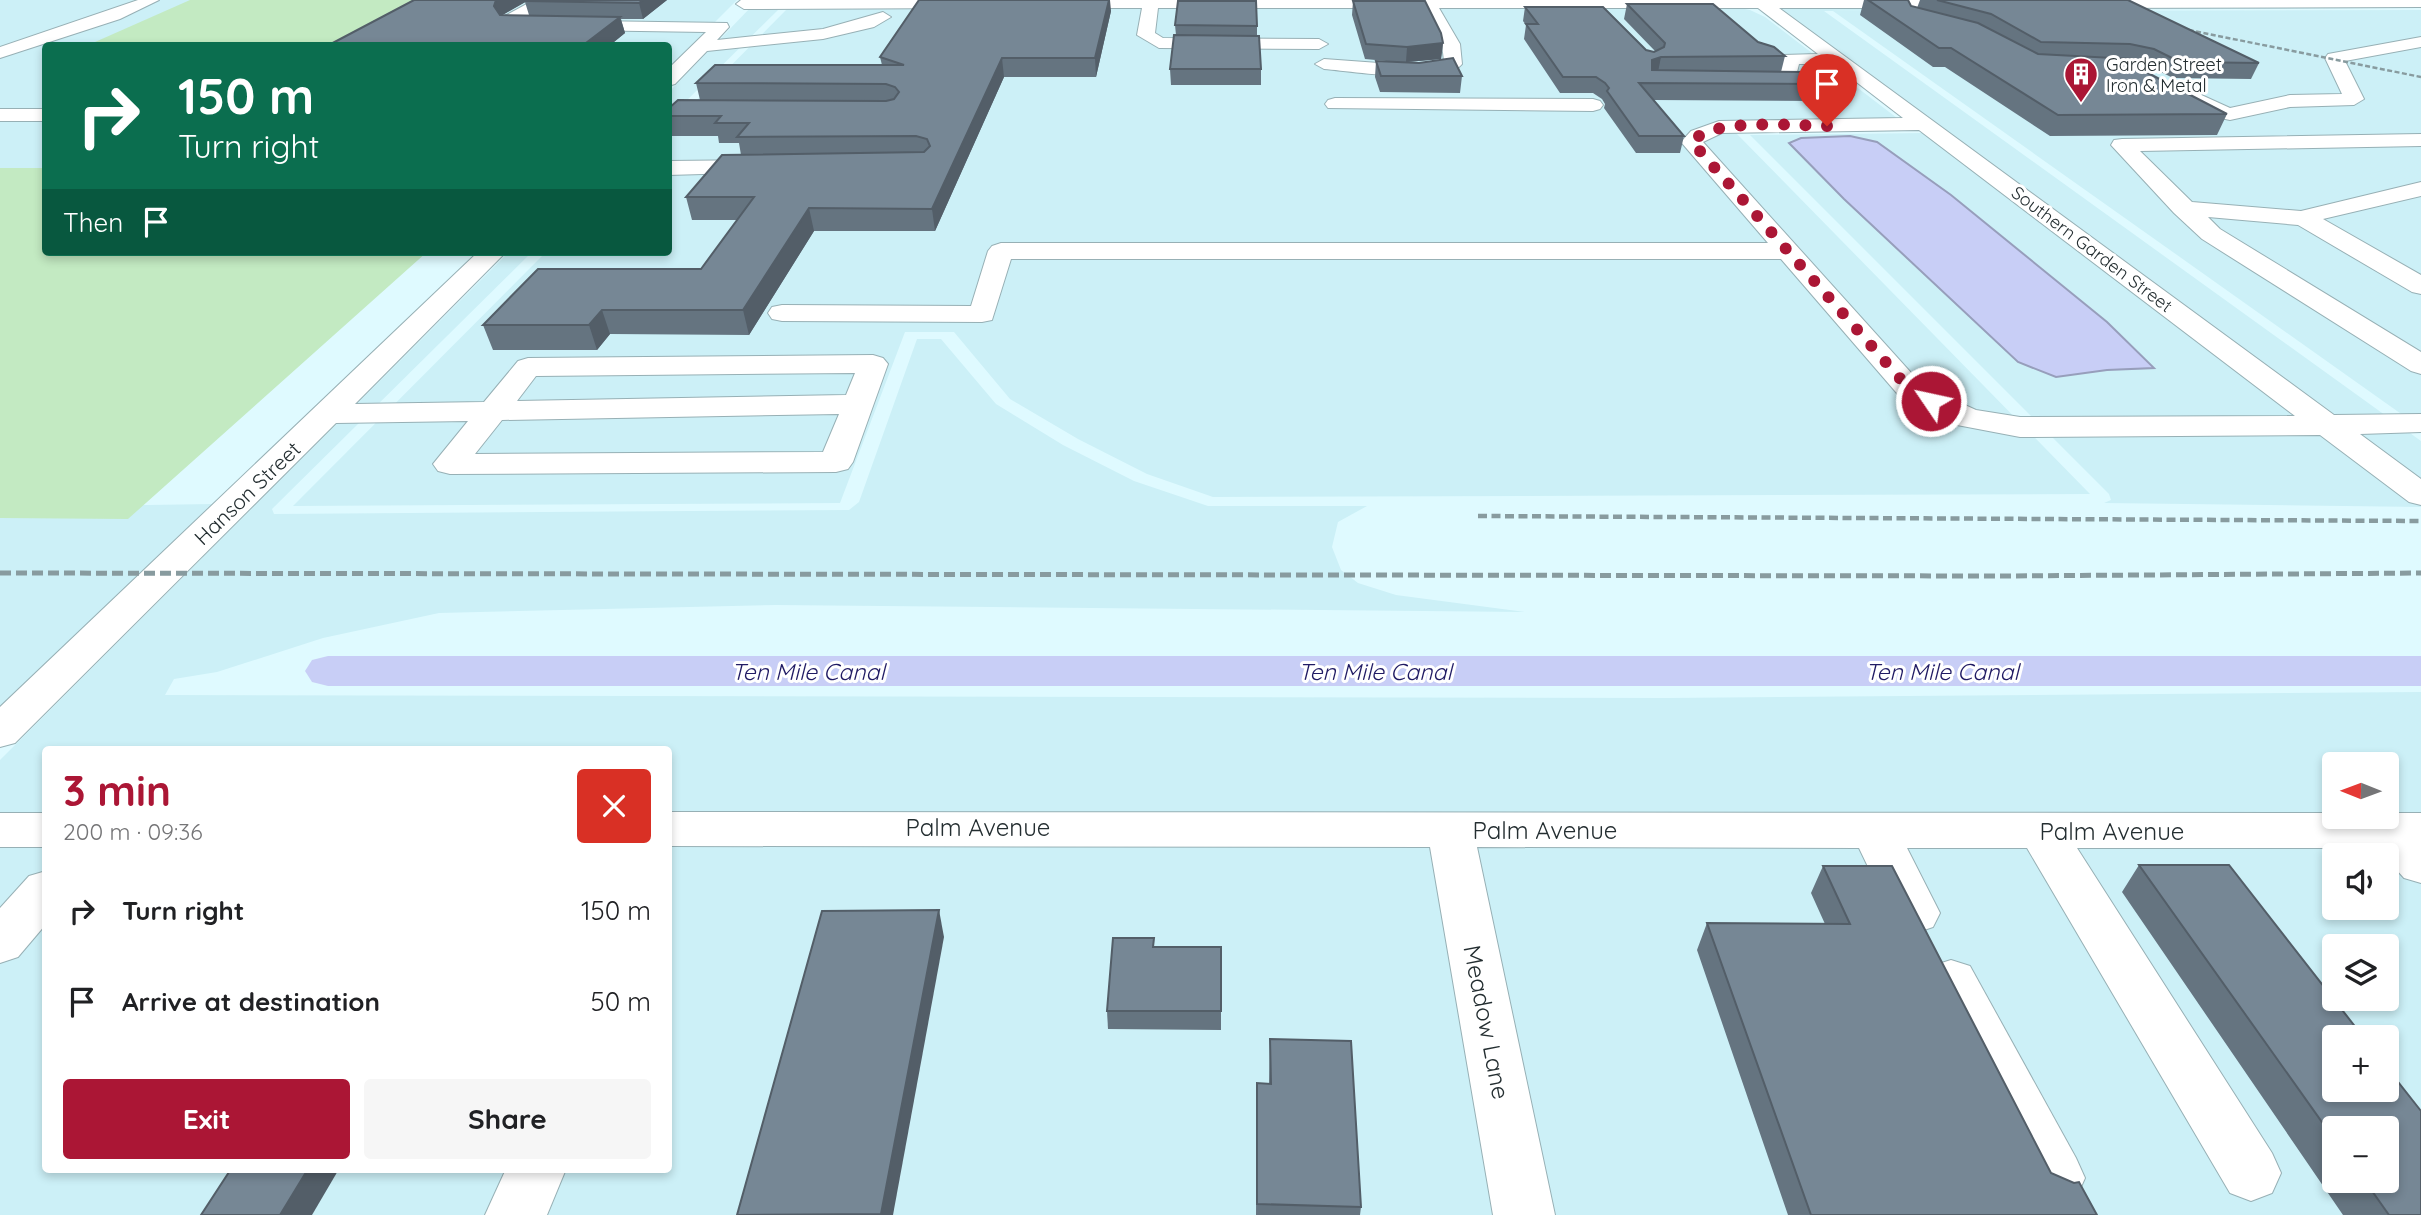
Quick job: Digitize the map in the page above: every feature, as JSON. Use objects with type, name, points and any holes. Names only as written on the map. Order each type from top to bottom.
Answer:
[{"type":"street","points":[[0,53],[36,38],[130,10],[151,0]]},
{"type":"street","points":[[672,76],[746,2],[980,4]]},
{"type":"street","points":[[672,55],[856,27],[881,19],[907,2]]},
{"type":"street","points":[[1151,2],[1146,35],[1159,43],[1314,24],[1428,3],[1980,2]]},
{"type":"street","points":[[1045,3],[1151,2],[1314,24]]},
{"type":"street","points":[[2061,3],[2421,2]]},
{"type":"street","points":[[1324,64],[1372,69],[1441,68],[1453,64],[1451,44],[1428,3]]},
{"type":"street","points":[[1596,3],[1614,21]]},
{"type":"street","name":"Southern Garden Street","points":[[1762,3],[1847,73],[1924,124],[2421,495]]},
{"type":"street","points":[[1886,3],[1907,15],[1933,22]]},
{"type":"street","points":[[534,5],[509,21],[511,25],[721,27]]},
{"type":"street","points":[[654,42],[683,6]]},
{"type":"street","points":[[1314,24],[1339,124]]},
{"type":"street","points":[[1768,29],[1795,28]]},
{"type":"street","points":[[2161,83],[2217,112],[2230,114],[2290,101],[2360,102],[2334,58],[2421,42]]},
{"type":"street","points":[[1760,49],[1847,73]]},
{"type":"street","points":[[1789,59],[1790,68],[1712,75],[1801,81]]},
{"type":"street","points":[[1335,104],[1593,105]]},
{"type":"street","points":[[1739,107],[1899,106]]},
{"type":"street","points":[[0,115],[42,115]]},
{"type":"street","points":[[1924,124],[1719,127],[1698,135],[1692,142],[1912,392],[1968,418],[2020,426],[2330,427],[2421,424]]},
{"type":"street","points":[[2416,127],[2122,145],[2182,208],[2211,234],[2421,365]]},
{"type":"street","points":[[673,178],[695,167],[787,167]]},
{"type":"street","points":[[2304,218],[2319,212],[2421,189]]},
{"type":"street","points":[[2182,208],[2304,218],[2421,286]]},
{"type":"street","points":[[782,313],[982,314],[1001,251],[1788,251]]},
{"type":"street","name":"Hanson Street","points":[[0,732],[489,256]]},
{"type":"street","points":[[873,364],[836,462],[450,464],[493,411],[528,367],[873,364]]},
{"type":"street","points":[[328,414],[858,404]]},
{"type":"street","name":"Palm Avenue","points":[[673,838],[1064,827],[2405,831]]},
{"type":"street","points":[[0,830],[42,830]]},
{"type":"street","name":"Meadow Lane","points":[[1450,830],[1524,1215]]},
{"type":"street","points":[[1874,830],[2055,1178]]},
{"type":"street","points":[[2041,831],[2251,1172]]},
{"type":"street","points":[[2405,831],[2421,866]]},
{"type":"street","points":[[0,942],[42,895]]},
{"type":"street","points":[[516,1215],[534,1173]]},
{"type":"shaded area","points":[[0,0],[737,0],[672,65],[672,42],[42,42],[42,190],[0,193]]},
{"type":"shaded area","points":[[1756,5],[2421,5],[2421,8],[1824,11],[2421,441],[2421,507],[2104,503],[2111,500],[2109,494],[1750,135],[1924,133]],"holes":[[[1850,136],[1877,142],[2152,368],[2107,370],[2056,377],[2018,362],[1952,299],[1801,138]]]},
{"type":"shaded area","points":[[752,6],[779,9],[672,115],[672,89]]},
{"type":"shaded area","points":[[1735,7],[1750,10],[1765,17],[1914,131],[1736,133],[2090,494],[1213,497],[1147,474],[1078,439],[1010,399],[954,332],[905,332],[840,503],[293,506],[542,256],[672,256],[672,125],[787,9]]},
{"type":"shaded area","points":[[2421,10],[2421,428],[1833,11]]},
{"type":"shaded area","points":[[505,256],[528,256],[272,509],[274,514],[849,510],[859,502],[917,339],[941,339],[996,404],[1063,445],[1134,481],[1208,506],[1367,506],[1338,522],[1332,547],[1341,570],[1358,583],[1396,595],[1525,612],[776,605],[439,613],[323,638],[217,672],[174,679],[165,695],[1668,698],[2421,692],[2421,1215],[0,1215],[0,760]]},
{"type":"shaded area","points":[[213,504],[0,707],[0,514],[15,507]]},
{"type":"green space","points":[[190,0],[432,0],[355,42],[95,42]]},
{"type":"green space","points":[[0,168],[42,168],[42,256],[423,256],[128,519],[0,518]]},
{"type":"water","points":[[1850,136],[1877,142],[1951,195],[2107,322],[2154,368],[2107,370],[2056,377],[2018,362],[1844,199],[1789,143],[1801,138]]},
{"type":"building","points":[[414,0],[496,0],[494,6],[500,15],[620,17],[587,42],[335,42]]},
{"type":"building","points":[[643,0],[639,3],[525,1]]},
{"type":"building","points":[[919,0],[1109,0],[1095,58],[1002,58],[932,209],[809,208],[743,310],[602,310],[589,325],[483,325],[538,269],[701,269],[754,197],[686,197],[722,155],[924,152],[930,146],[927,139],[916,136],[737,137],[749,123],[715,123],[721,116],[672,116],[672,105],[678,100],[894,99],[899,92],[895,87],[886,84],[696,83],[715,65],[904,65],[880,57]]},
{"type":"building","points":[[1868,0],[1908,0],[1911,6],[1978,23],[2038,54],[2132,59],[2121,59],[2227,114],[2058,115],[1951,48],[1939,48]]},
{"type":"building","points":[[1937,0],[2128,0],[2259,63],[2180,62],[2154,49],[2130,44],[2041,42],[1991,14]]},
{"type":"building","points":[[1178,1],[1256,1],[1257,26],[1175,25]]},
{"type":"building","points":[[1353,1],[1425,1],[1441,33],[1443,43],[1407,47],[1366,44]]},
{"type":"building","points":[[1627,4],[1713,4],[1758,42],[1774,47],[1785,56],[1661,57],[1652,60],[1652,70],[1804,72],[1818,84],[1639,83],[1684,136],[1639,136],[1607,91],[1609,88],[1605,83],[1596,77],[1563,77],[1526,24],[1538,24],[1525,7],[1603,7],[1646,50],[1654,52],[1664,47],[1665,43]]},
{"type":"building","points":[[1174,35],[1259,36],[1261,69],[1170,69]]},
{"type":"building","points":[[1453,58],[1462,76],[1381,76],[1376,61],[1419,63]]},
{"type":"building","points":[[2139,865],[2229,865],[2322,984],[2322,1011],[2343,1011],[2354,1025],[2322,1025],[2322,1102],[2399,1102],[2399,1083],[2421,1111],[2421,1215],[2389,1215],[2373,1193],[2399,1193],[2399,1116],[2322,1116],[2322,1122]]},
{"type":"building","points":[[1823,866],[1892,866],[2051,1173],[2074,1183],[2079,1182],[2097,1215],[1811,1215],[1707,923],[1850,924]]},
{"type":"building","points":[[939,910],[881,1214],[737,1215],[822,911]]},
{"type":"building","points":[[1113,938],[1154,938],[1153,947],[1221,947],[1221,1011],[1107,1011]]},
{"type":"building","points":[[1270,1039],[1351,1041],[1361,1207],[1257,1204],[1257,1083],[1271,1084]]},
{"type":"building","points":[[228,1173],[306,1173],[280,1215],[201,1215]]},
{"type":"waterway","name":"Ten Mile Canal","points":[[328,671],[2421,671]]},
{"type":"railway","points":[[2174,27],[2421,77]]},
{"type":"railway","points":[[1478,516],[2421,521]]},
{"type":"railway","points":[[0,573],[2004,576],[2421,573]]},
{"type":"place","name":"Garden Street Iron & Metal","points":[[2081,104]]},
{"type":"route","points":[[1827,126],[1719,127],[1698,135],[1692,142],[1912,392],[1931,401]]}]
